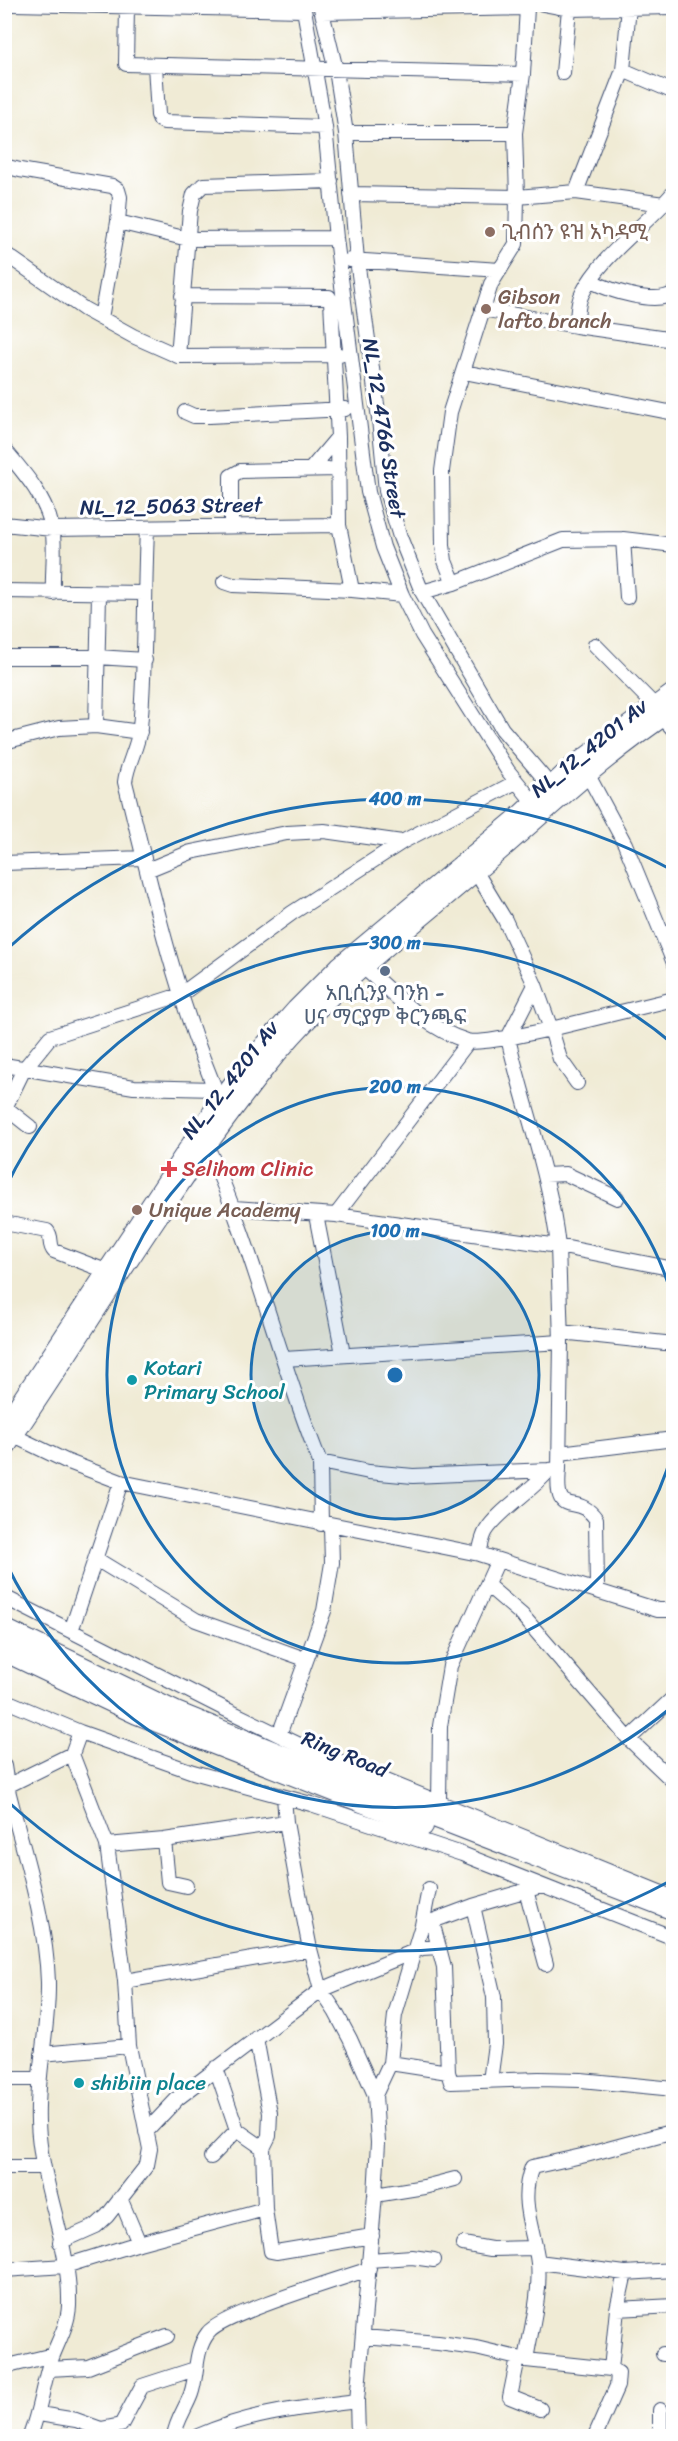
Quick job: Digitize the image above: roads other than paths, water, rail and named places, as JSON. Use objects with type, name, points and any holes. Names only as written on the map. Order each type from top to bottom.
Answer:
[{"type":"highway","name":"Ring Road","points":[[4,1629],[177,1712],[429,1815],[674,1910]]},
{"type":"highway","name":"Ring Road","points":[[4,1652],[137,1714],[222,1749],[674,1924]]},
{"type":"main road","name":"NL_12_4201 Av","points":[[8,1437],[106,1271],[217,1095],[339,966],[556,793],[588,775],[666,716],[674,692]]},
{"type":"main road","name":"NL_12_4201 Av","points":[[556,793],[570,768],[666,716]]},
{"type":"main road","name":"NL_12_4201 Av","points":[[8,1437],[207,1146],[264,1069],[296,1031],[362,966],[476,872],[538,808]]},
{"type":"street","points":[[13,4],[127,7],[303,7]]},
{"type":"street","points":[[543,4],[569,9],[620,6],[674,8]]},
{"type":"street","points":[[321,8],[529,6],[515,133],[516,244],[491,284],[482,309],[450,412],[442,471],[443,545],[445,561],[454,583]]},
{"type":"street","points":[[576,192],[623,70],[620,6]]},
{"type":"street","points":[[127,7],[126,64],[523,74]]},
{"type":"street","name":"NL_12_4766 Street","points":[[303,7],[326,126],[336,238],[368,492],[383,547],[402,595],[428,645],[516,782],[538,808]]},
{"type":"street","name":"NL_12_4766 Street","points":[[321,8],[336,70],[346,133],[357,260],[379,419],[386,491],[400,537],[422,592],[502,729],[556,793]]},
{"type":"street","points":[[563,73],[569,9]]},
{"type":"street","points":[[155,64],[160,120],[164,122],[326,126]]},
{"type":"street","points":[[623,70],[674,92]]},
{"type":"street","points":[[346,133],[515,133]]},
{"type":"street","points":[[4,166],[112,186],[118,190],[120,197],[118,222],[101,318]]},
{"type":"street","points":[[178,356],[190,211],[194,194],[203,184],[330,181]]},
{"type":"street","points":[[351,194],[517,197],[576,192],[664,204]]},
{"type":"street","points":[[576,326],[582,294],[591,281],[613,254],[674,192]]},
{"type":"street","points":[[118,222],[188,238],[336,238]]},
{"type":"street","points":[[4,253],[84,309],[178,356],[334,356],[351,354]]},
{"type":"street","points":[[339,261],[357,260],[500,270]]},
{"type":"street","points":[[591,281],[610,291],[624,294],[664,297],[674,293]]},
{"type":"street","name":"NL_12_4766 Street","points":[[182,296],[329,297],[338,437],[339,525],[352,590]]},
{"type":"street","points":[[482,309],[674,340]]},
{"type":"street","points":[[464,372],[674,413]]},
{"type":"street","points":[[185,412],[194,416],[209,416],[356,407]]},
{"type":"street","points":[[311,469],[338,437]]},
{"type":"street","points":[[4,449],[33,483],[46,509],[52,530],[52,592]]},
{"type":"street","points":[[231,526],[231,476],[240,471],[339,469]]},
{"type":"street","name":"NL_12_5063 Street","points":[[4,524],[52,530],[339,525]]},
{"type":"street","points":[[5,1063],[24,1069],[134,1087],[217,1095],[201,1057],[180,995],[125,782],[126,770],[140,732],[145,660],[144,593],[147,530]]},
{"type":"street","points":[[422,592],[454,583],[563,540],[622,539],[674,545]]},
{"type":"street","points":[[622,539],[627,597]]},
{"type":"street","points":[[224,582],[233,585],[352,590],[402,595]]},
{"type":"street","points":[[4,591],[144,593]]},
{"type":"street","points":[[96,726],[99,594]]},
{"type":"street","points":[[595,645],[666,716]]},
{"type":"street","points":[[4,657],[97,657],[145,660]]},
{"type":"street","points":[[4,742],[58,728],[96,726],[140,732]]},
{"type":"street","points":[[588,775],[625,844],[674,963]]},
{"type":"street","points":[[30,1127],[5,1109],[24,1069],[50,1037],[180,995],[292,913],[402,842],[516,782]]},
{"type":"street","points":[[4,863],[145,864],[287,833],[324,831],[402,842]]},
{"type":"street","points":[[476,872],[505,920],[535,985],[560,1059],[577,1083]]},
{"type":"street","points":[[362,966],[416,1014],[468,1042],[508,1038],[674,999]]},
{"type":"street","points":[[479,1554],[488,1528],[554,1469],[560,1453],[561,1337],[555,1219],[508,1038],[535,985]]},
{"type":"street","points":[[336,1215],[468,1042]]},
{"type":"street","points":[[207,1146],[234,1208],[302,1419],[320,1462],[332,1563],[327,1596],[279,1735]]},
{"type":"street","points":[[545,1175],[566,1174],[617,1198]]},
{"type":"street","points":[[234,1208],[336,1215],[558,1246],[674,1269]]},
{"type":"street","points":[[316,1215],[343,1354]]},
{"type":"street","points":[[4,1223],[47,1231],[50,1246],[54,1251],[106,1271]]},
{"type":"street","points":[[284,1359],[561,1337],[674,1344]]},
{"type":"street","points":[[8,1437],[120,1482],[479,1554],[597,1589],[658,1610],[674,1610]]},
{"type":"street","points":[[560,1453],[674,1439]]},
{"type":"street","points":[[320,1462],[369,1472],[422,1476],[554,1469]]},
{"type":"street","points":[[554,1469],[559,1496],[569,1504],[585,1508],[596,1519],[597,1589]]},
{"type":"street","points":[[71,1631],[120,1482]]},
{"type":"street","points":[[96,1559],[196,1620],[305,1659]]},
{"type":"street","points":[[440,1802],[440,1726],[450,1666],[459,1641],[498,1560]]},
{"type":"street","points":[[487,1585],[522,1615],[629,1739],[674,1782]]},
{"type":"street","points":[[4,1597],[310,1750],[674,1898]]},
{"type":"street","points":[[629,1739],[674,1697]]},
{"type":"street","points":[[4,1700],[80,1732],[193,1772],[284,1797],[432,1844],[674,1938]]},
{"type":"street","points":[[60,2242],[96,2226],[108,2216],[147,2165],[150,2149],[129,2046],[125,1981],[107,1845],[72,1754],[80,1732]]},
{"type":"street","points":[[7,1786],[72,1754]]},
{"type":"street","points":[[4,1766],[42,1929],[48,1978],[48,2006],[38,2079],[38,2123],[42,2167],[65,2266],[69,2305],[67,2318],[51,2362],[39,2414],[30,2436]]},
{"type":"street","points":[[284,1797],[286,1822],[310,1949],[321,1990],[350,2039],[375,2095],[378,2143],[357,2401],[358,2436]]},
{"type":"street","points":[[107,1845],[164,1840],[286,1822]]},
{"type":"street","points":[[164,1840],[168,1882],[186,1886]]},
{"type":"street","points":[[427,1923],[473,1906],[541,1886]]},
{"type":"street","points":[[375,2095],[390,2062],[395,2015],[413,1952],[427,1923],[429,1889]]},
{"type":"street","points":[[526,1890],[546,1964]]},
{"type":"street","points":[[473,1906],[494,1997],[495,2044],[490,2081]]},
{"type":"street","points":[[427,1923],[439,1947],[444,1967],[448,2072],[451,2082],[580,2080],[674,2090]]},
{"type":"street","points":[[146,2132],[178,2098],[216,2067],[321,1990],[422,1948],[439,1947]]},
{"type":"street","points":[[125,1981],[310,1949]]},
{"type":"street","points":[[256,2038],[270,2113],[269,2136],[262,2148],[265,2209],[271,2251],[372,2236]]},
{"type":"street","points":[[42,2054],[129,2046]]},
{"type":"street","points":[[390,2062],[448,2072]]},
{"type":"street","points":[[216,2067],[237,2130],[262,2148]]},
{"type":"street","points":[[4,2079],[38,2079]]},
{"type":"street","points":[[211,2157],[237,2130]]},
{"type":"street","points":[[540,2409],[510,2397],[522,2359],[538,2286],[538,2262],[526,2212],[529,2174],[532,2167],[674,2131]]},
{"type":"street","points":[[4,2168],[42,2167]]},
{"type":"street","points":[[375,2194],[424,2187],[455,2179]]},
{"type":"street","points":[[120,2198],[139,2243]]},
{"type":"street","points":[[4,2270],[65,2266],[139,2243],[265,2209]]},
{"type":"street","points":[[463,2244],[490,2249],[534,2248]]},
{"type":"street","points":[[174,2436],[191,2395],[197,2358],[208,2332],[220,2323],[369,2265],[412,2257],[434,2260]]},
{"type":"street","points":[[538,2262],[625,2273],[674,2270]]},
{"type":"street","points":[[611,2369],[617,2309],[625,2273]]},
{"type":"street","points":[[617,2309],[674,2306]]},
{"type":"street","points":[[4,2367],[51,2362],[88,2367],[167,2336]]},
{"type":"street","points":[[363,2337],[467,2347],[522,2359],[611,2369],[618,2373],[618,2386],[595,2436]]},
{"type":"street","points":[[39,2414],[76,2420],[101,2433],[121,2425],[142,2386],[195,2369]]},
{"type":"street","points":[[198,2436],[241,2419],[273,2411],[357,2401]]},
{"type":"street","points":[[660,2410],[660,2436]]},
{"type":"place","name":"ጊብሰን ዩዝ አካዳሚ","points":[[490,232]]},
{"type":"place","name":"Gibson lafto branch","points":[[486,309]]},
{"type":"place","name":"አቢሲንያ ባንክ - ሀና ማርያም ቅርንጫፍ","points":[[385,971]]},
{"type":"place","name":"Selihom Clinic","points":[[169,1169]]},
{"type":"place","name":"Unique Academy","points":[[137,1210]]},
{"type":"place","name":"Kotari Primary School","points":[[132,1380]]},
{"type":"place","name":"shibiin place","points":[[79,2083]]}]
